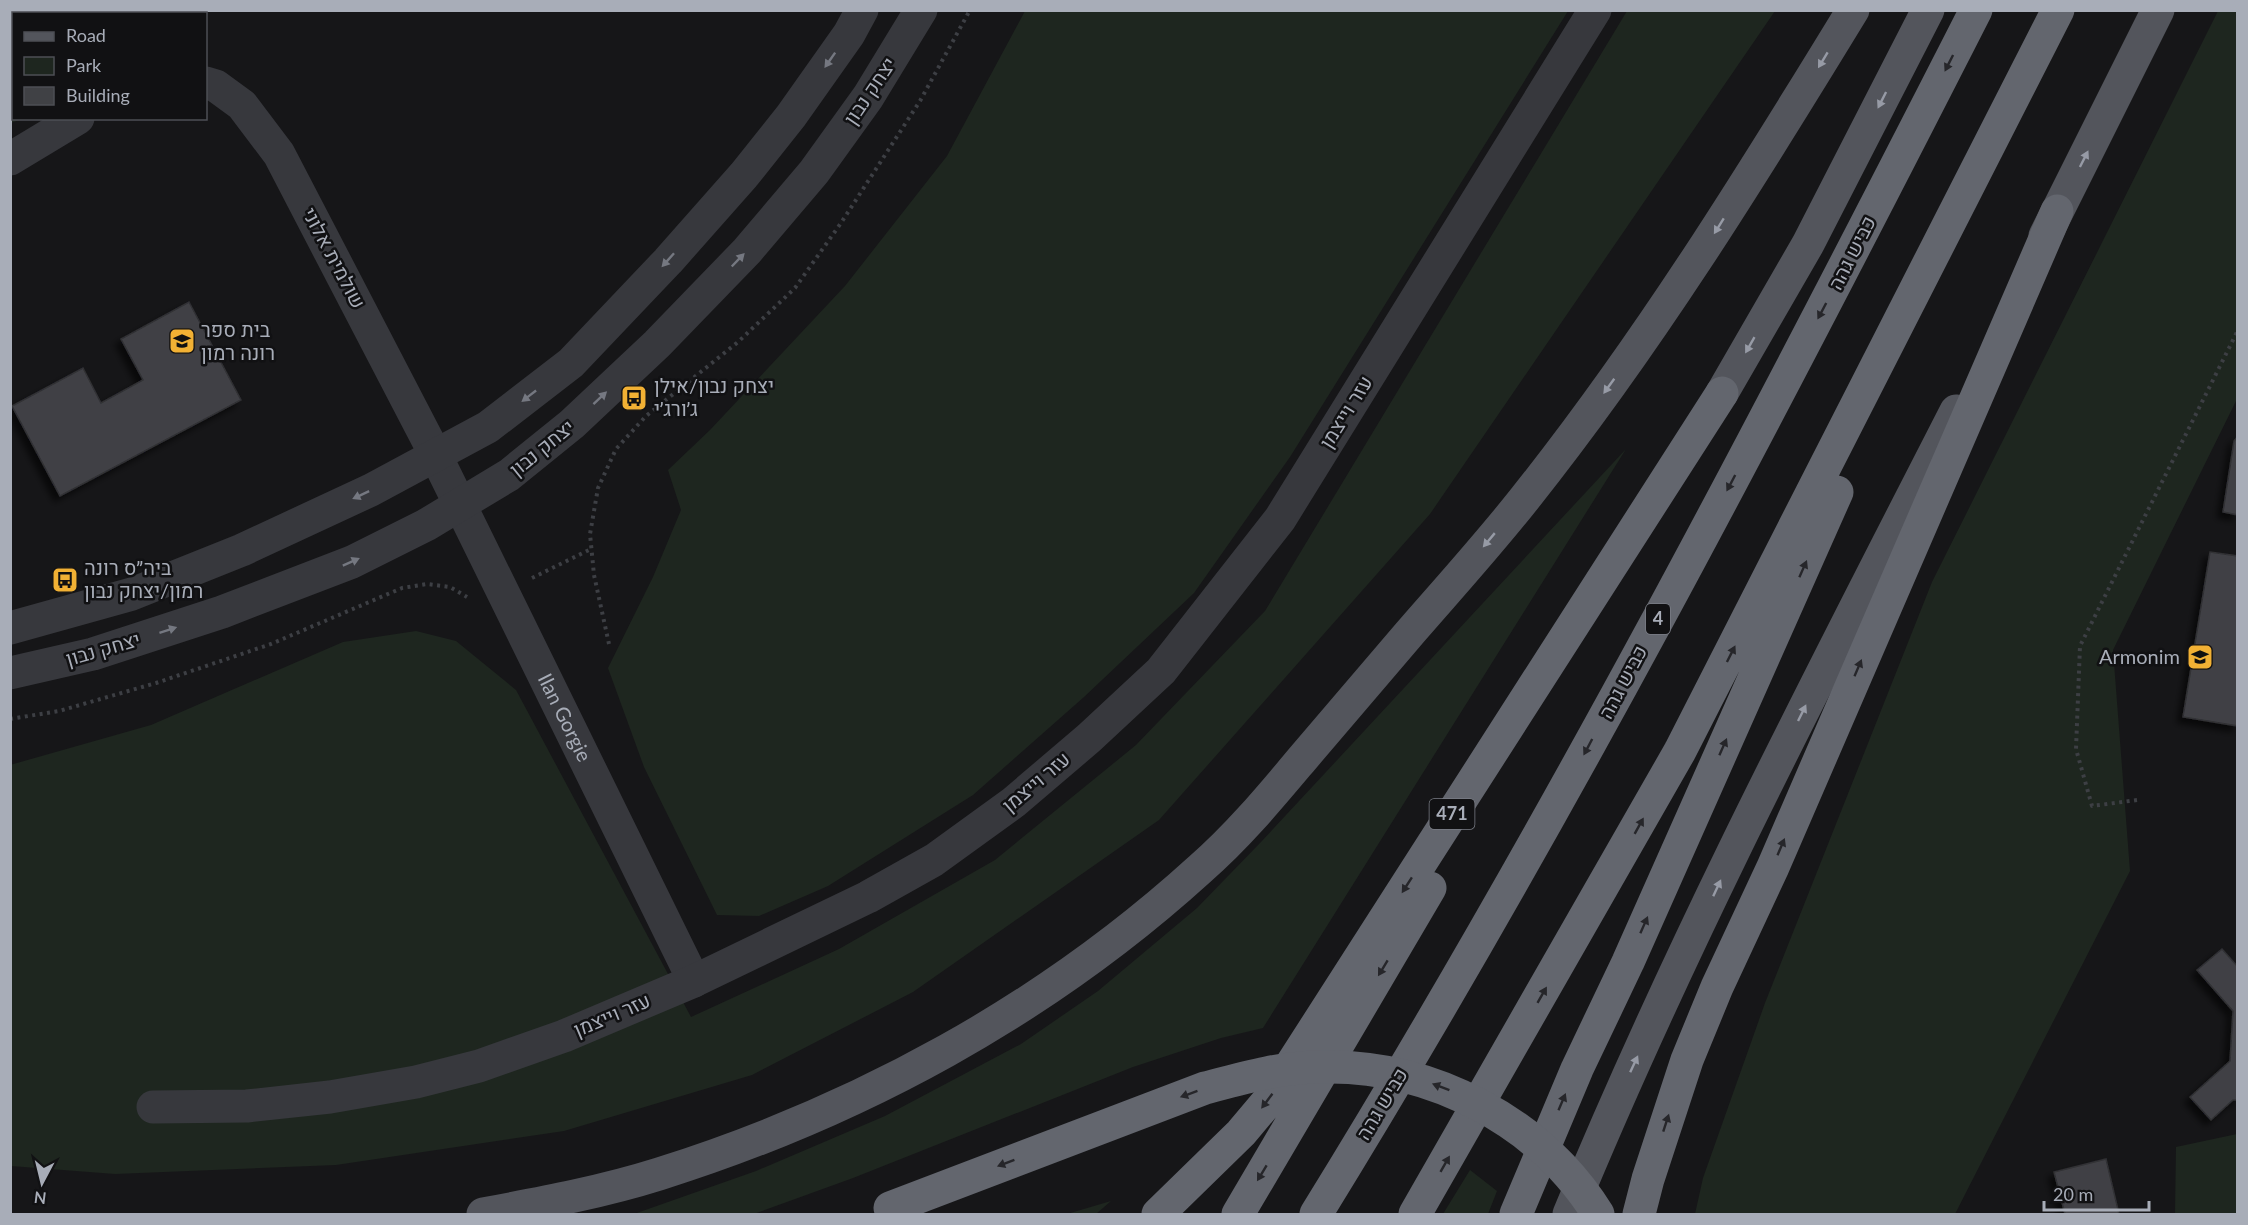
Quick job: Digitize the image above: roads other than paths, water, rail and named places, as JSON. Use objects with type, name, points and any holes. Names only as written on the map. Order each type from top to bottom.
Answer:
[{"type":"highway","name":"כביש גהה","points":[[1316,1215],[1460,975],[1574,773],[1849,259],[1976,10]]},
{"type":"highway","points":[[1415,1215],[1680,751],[2058,10]]},
{"type":"highway","points":[[1516,1215],[1577,1069],[1633,951],[2004,116]]},
{"type":"highway","points":[[1638,1215],[1683,1071],[1700,1029],[1773,867],[2057,212]]},
{"type":"highway","points":[[1238,1214],[1722,393]]},
{"type":"highway","name":"471","points":[[1158,1215],[1241,1133],[1268,1101],[1722,393]]},
{"type":"highway","points":[[882,1211],[1205,1088],[1250,1076],[1321,1066],[1384,1072],[1428,1083],[1462,1095],[1526,1134],[1563,1168],[1598,1215]]},
{"type":"main road","points":[[483,1215],[580,1194],[657,1174],[806,1121],[893,1080],[983,1031],[1069,975],[1136,924],[1203,867],[1262,807],[1525,498],[1608,388],[1710,240],[1853,10]]},
{"type":"main road","points":[[1722,393],[1808,244],[1928,10]]},
{"type":"main road","points":[[1569,1215],[1650,1031],[1806,704],[2158,10]]},
{"type":"street","points":[[10,628],[132,594],[242,550],[371,490],[488,427],[571,363],[668,261],[744,175],[791,116],[849,34],[862,10]]},
{"type":"street","name":"יצחק נבון","points":[[10,673],[93,654],[222,612],[352,562],[426,525],[509,475],[572,424],[657,344],[747,251],[814,172],[868,97],[921,10]]},
{"type":"street","name":"עזר וייצמן","points":[[153,1107],[247,1106],[330,1097],[416,1082],[478,1066],[564,1036],[694,981],[868,897],[934,860],[1014,802],[1089,738],[1161,671],[1280,519],[1595,10]]},
{"type":"street","name":"שולמית אלוני","points":[[207,83],[216,86],[242,105],[279,154],[436,456]]},
{"type":"street","points":[[10,159],[75,120]]},
{"type":"street","name":"Ilan Gorgie","points":[[436,456],[694,981]]},
{"type":"place","name":"בית ספר רונה רמון","points":[[182,341]]},
{"type":"place","name":"יצחק נבון/אילן ג׳ורג׳י","points":[[634,398]]},
{"type":"place","name":"ביה״ס רונה רמון/יצחק נבון","points":[[65,580]]},
{"type":"place","name":"Armonim","points":[[2200,657]]}]
